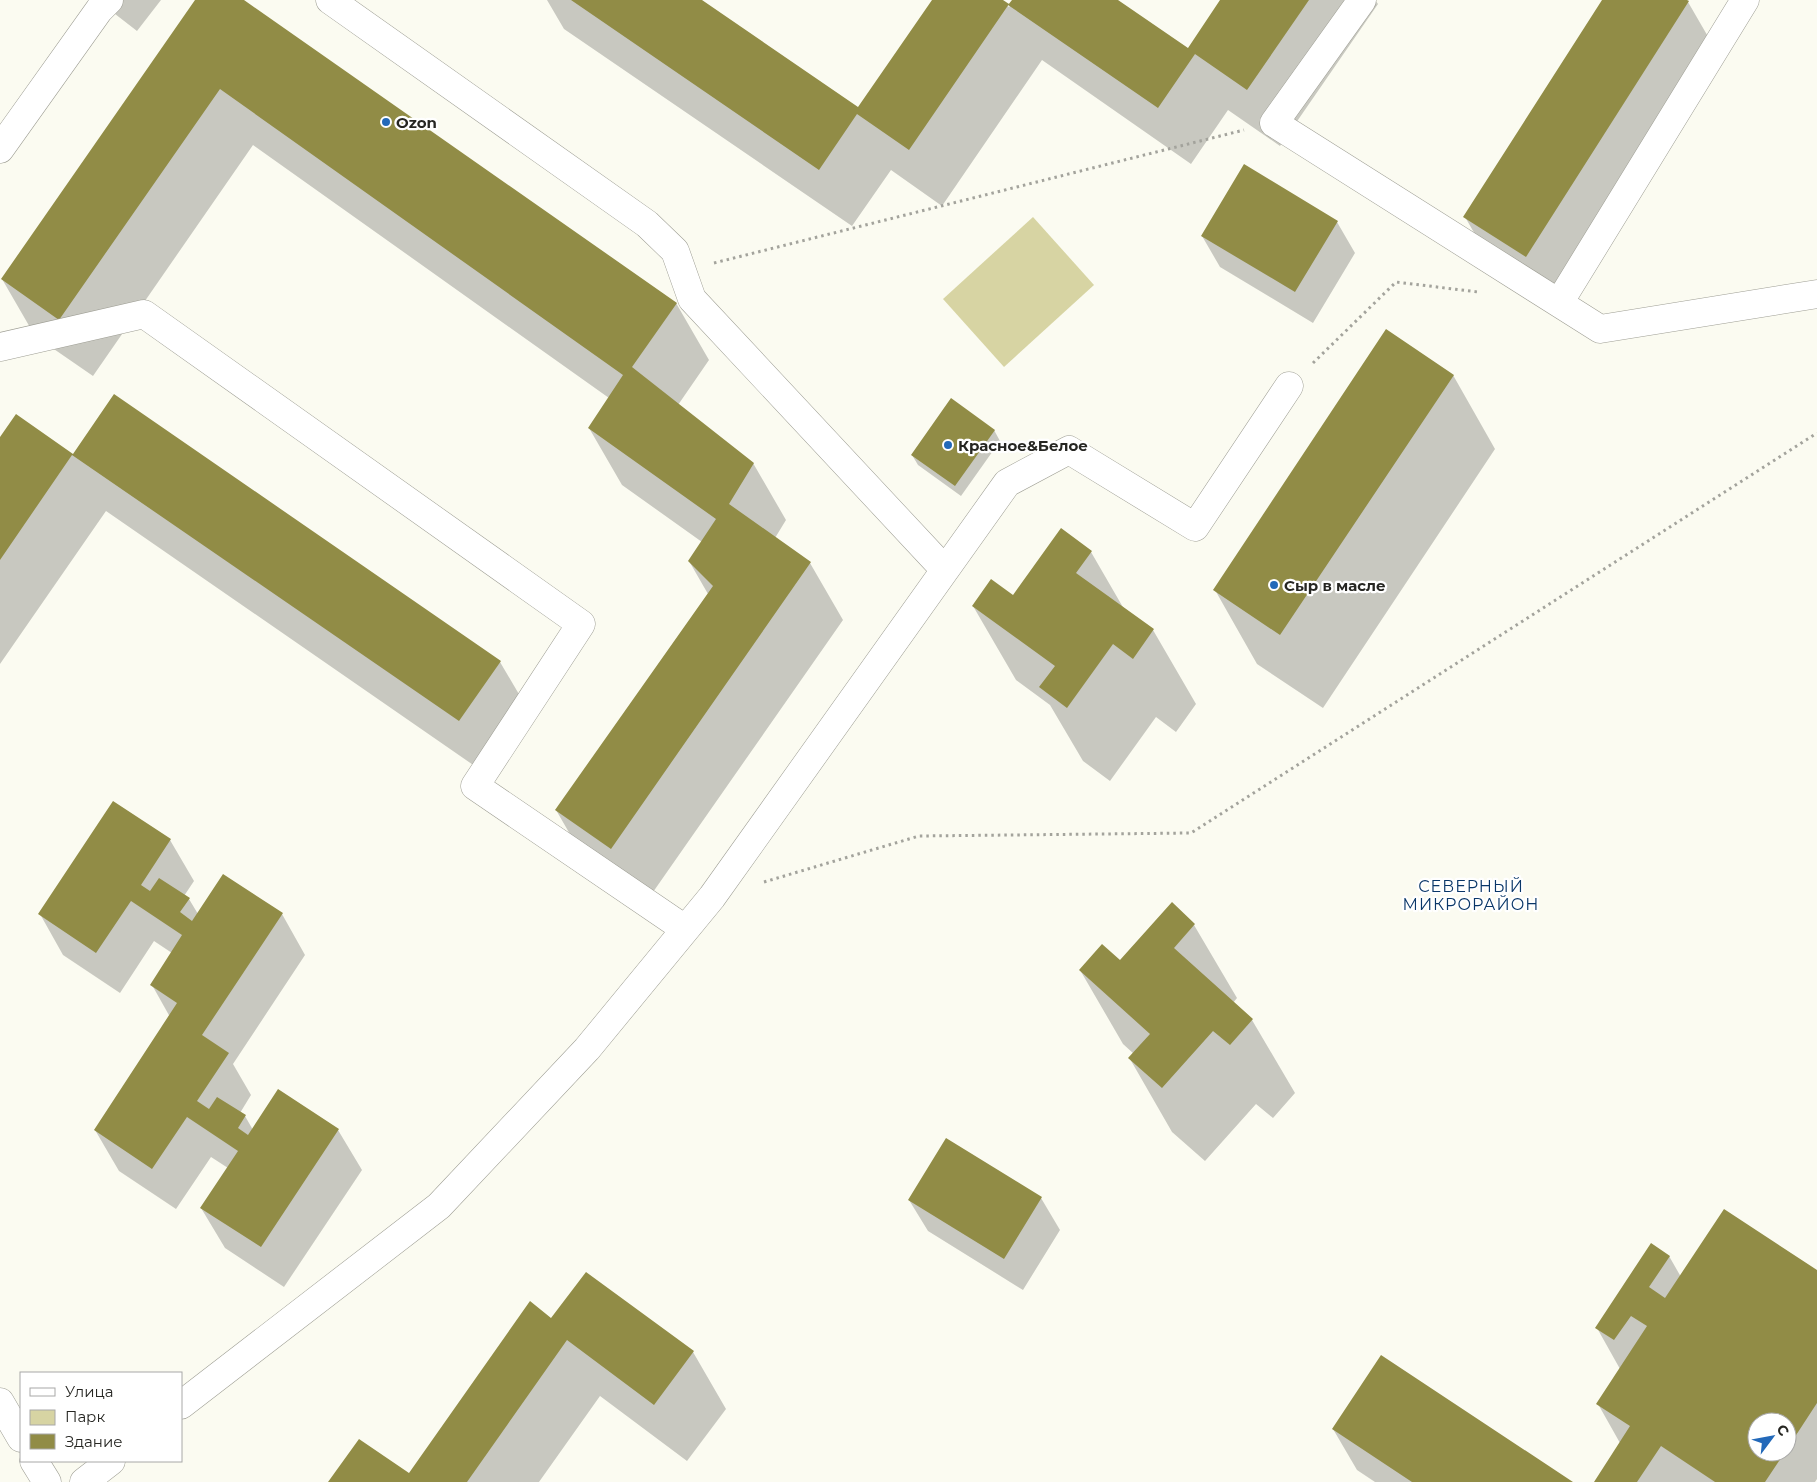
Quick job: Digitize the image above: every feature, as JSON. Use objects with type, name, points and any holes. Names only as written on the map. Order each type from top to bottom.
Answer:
[{"type":"street","points":[[330,0],[647,224],[675,251],[692,299],[945,570]]},
{"type":"street","points":[[1362,0],[1274,123],[1600,329],[1817,294]]},
{"type":"street","points":[[1559,303],[1745,0]]},
{"type":"street","points":[[0,149],[97,3]]},
{"type":"street","points":[[0,346],[144,314],[581,624],[475,786],[685,929]]},
{"type":"street","points":[[182,1405],[439,1206],[587,1049],[712,897],[1007,483],[1069,450],[1195,528],[1289,386]]},
{"type":"street","points":[[0,1402],[20,1436]]},
{"type":"street","points":[[35,1462],[47,1482]]},
{"type":"street","points":[[84,1482],[110,1462]]},
{"type":"path","points":[[682,271],[1274,123]]},
{"type":"path","points":[[1289,386],[1396,282],[1482,293]]},
{"type":"path","points":[[759,883],[920,836],[1191,833],[1817,433]]},
{"type":"green space","points":[[1033,217],[1094,285],[1004,367],[943,299]]},
{"type":"building","points":[[195,0],[244,0],[677,303],[632,367],[754,463],[729,504],[811,562],[611,849],[555,810],[713,586],[688,561],[716,519],[588,428],[623,375],[220,89],[59,320],[1,279]]},
{"type":"building","points":[[571,0],[702,0],[858,107],[932,0],[1003,0],[1009,4],[909,150],[857,114],[819,170]]},
{"type":"building","points":[[1012,0],[1118,0],[1188,48],[1220,0],[1309,0],[1247,90],[1195,54],[1158,108],[1008,5]]},
{"type":"building","points":[[1602,0],[1689,1],[1526,257],[1463,217]]},
{"type":"building","points":[[1244,164],[1338,221],[1295,292],[1201,236]]},
{"type":"building","points":[[1386,329],[1454,375],[1280,635],[1213,590]]},
{"type":"building","points":[[114,394],[501,661],[459,721],[72,455],[0,560],[0,437],[16,414],[73,454]]},
{"type":"building","points":[[951,398],[995,430],[955,486],[911,455]]},
{"type":"building","points":[[1061,528],[1092,551],[1076,573],[1154,629],[1133,659],[1113,644],[1067,708],[1039,687],[1055,666],[972,606],[991,579],[1013,595]]},
{"type":"building","points":[[113,801],[171,839],[141,885],[150,891],[159,878],[190,898],[180,912],[192,921],[223,874],[283,913],[202,1035],[229,1053],[197,1101],[209,1109],[217,1097],[246,1115],[238,1128],[248,1135],[278,1089],[339,1129],[261,1247],[200,1208],[238,1151],[187,1117],[152,1169],[94,1130],[177,1003],[150,985],[182,935],[131,901],[96,953],[38,914]]},
{"type":"building","points":[[1172,902],[1195,924],[1174,948],[1253,1019],[1230,1045],[1213,1031],[1162,1088],[1128,1058],[1150,1034],[1079,970],[1102,944],[1120,960]]},
{"type":"building","points":[[946,1138],[1042,1197],[1004,1259],[908,1200]]},
{"type":"building","points":[[1724,1209],[1817,1270],[1817,1403],[1797,1434],[1797,1412],[1747,1412],[1747,1462],[1778,1462],[1765,1482],[1715,1482],[1661,1446],[1637,1482],[1594,1482],[1630,1426],[1596,1404],[1647,1326],[1631,1316],[1614,1340],[1595,1328],[1651,1243],[1670,1256],[1649,1287],[1665,1298]]},
{"type":"building","points":[[586,1272],[694,1351],[654,1405],[567,1340],[467,1482],[328,1482],[359,1439],[409,1473],[530,1301],[551,1318]]},
{"type":"building","points":[[1381,1355],[1573,1482],[1412,1482],[1332,1429]]},
{"type":"place","name":"Ozon","points":[[386,122]]},
{"type":"place","name":"Красное&Белое","points":[[948,445]]},
{"type":"place","name":"Сыр в масле","points":[[1274,585]]},
{"type":"district","name":"СЕВЕРНЫЙ МИКРОРАЙОН","points":[[1471,895]]}]
